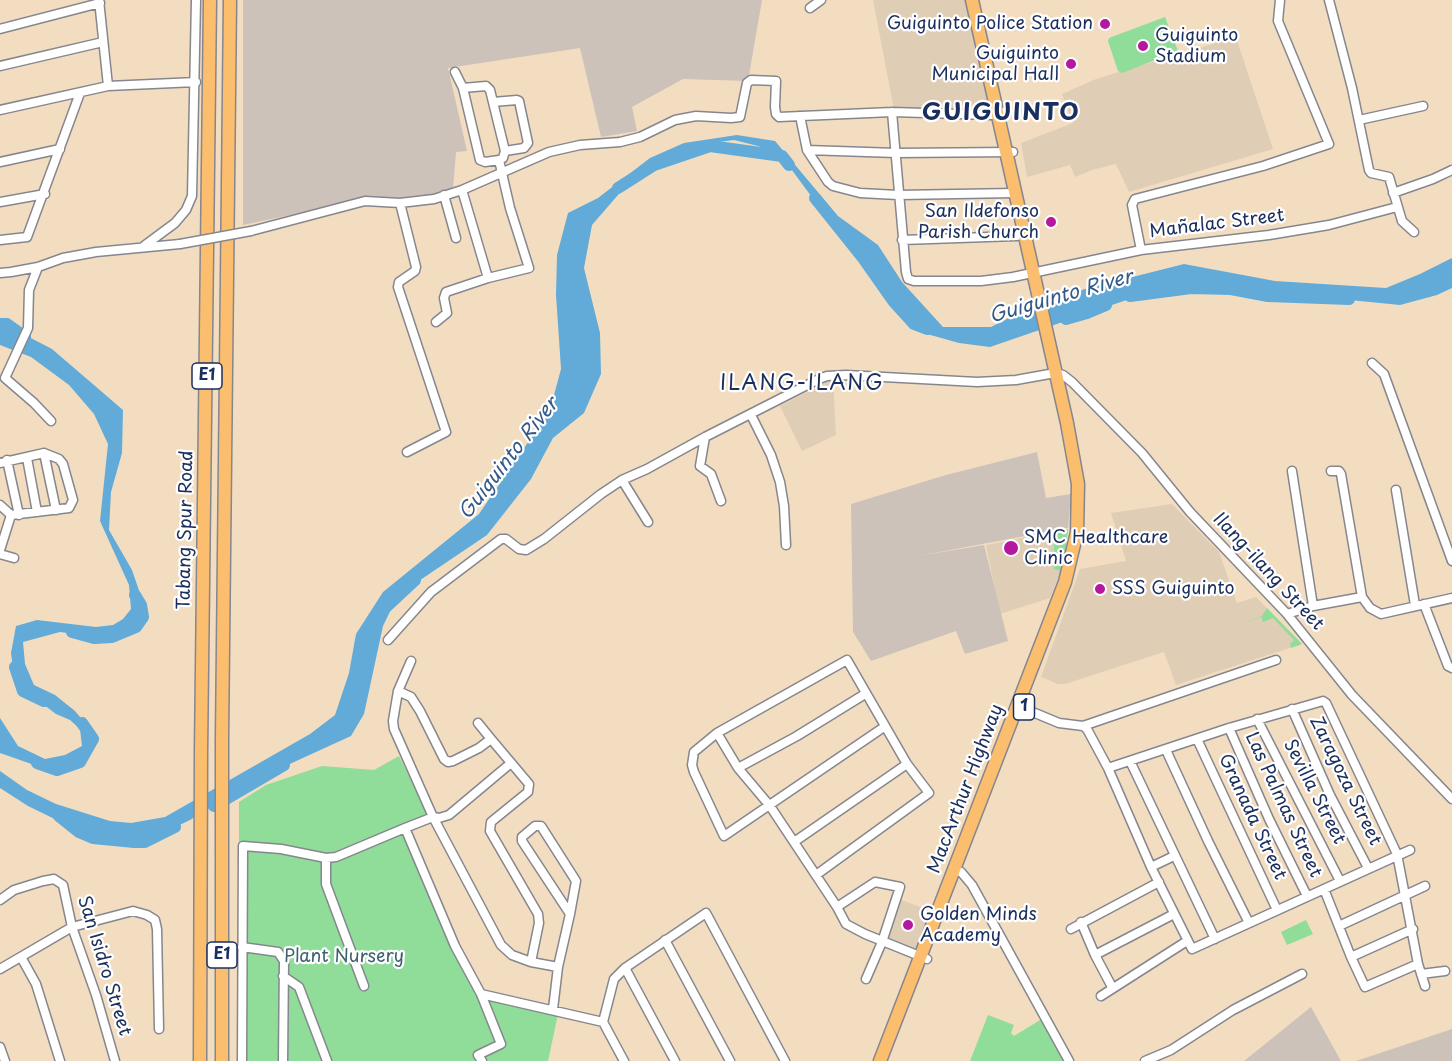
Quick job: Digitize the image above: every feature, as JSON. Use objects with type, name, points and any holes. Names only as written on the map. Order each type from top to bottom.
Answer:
[{"type":"highway","name":"Tabang Spur Road","points":[[200,1061],[201,751],[210,0]]},
{"type":"highway","name":"E1","points":[[222,1061],[222,738],[230,0]]},
{"type":"highway","name":"MacArthur Highway","points":[[972,0],[1001,113]]},
{"type":"highway","name":"MacArthur Highway","points":[[881,1061],[1021,707],[1065,582],[1077,532],[1078,484],[1059,374],[1009,152],[980,0]]},
{"type":"highway","name":"MacArthur Highway","points":[[1009,152],[1015,193],[1028,235]]},
{"type":"highway","name":"MacArthur Highway","points":[[887,1061],[923,958]]},
{"type":"street","points":[[144,246],[175,223],[186,210],[192,196],[196,0]]},
{"type":"street","points":[[810,8],[821,0]]},
{"type":"street","points":[[1141,250],[1132,205],[1135,199],[1274,163],[1329,144],[1278,21],[1280,0]]},
{"type":"street","points":[[1329,0],[1369,170],[1389,177],[1402,221],[1406,228],[1414,232]]},
{"type":"street","points":[[0,29],[99,2],[108,86]]},
{"type":"street","points":[[0,66],[103,42]]},
{"type":"street","points":[[455,72],[463,88],[480,160],[485,162],[503,158],[505,151],[490,90],[486,86],[463,88]]},
{"type":"street","points":[[0,273],[38,267],[63,258],[144,246],[180,244],[251,231],[365,201],[400,203],[444,195],[462,190],[549,152],[580,145],[620,142],[640,137],[675,120],[696,116],[740,117],[747,83],[751,80],[776,81],[776,114],[779,117],[892,112],[1001,113]]},
{"type":"street","points":[[0,111],[108,86],[196,82]]},
{"type":"street","points":[[0,240],[27,237],[45,194],[80,93]]},
{"type":"street","points":[[493,102],[519,101],[528,143],[524,147],[505,151]]},
{"type":"street","points":[[1359,120],[1423,106]]},
{"type":"street","points":[[892,112],[902,240],[1028,235]]},
{"type":"street","points":[[800,116],[807,150],[833,186],[860,193],[898,195],[1015,193]]},
{"type":"street","points":[[0,162],[60,149]]},
{"type":"street","points":[[807,150],[896,153],[1009,152]]},
{"type":"street","points":[[436,322],[447,313],[444,298],[447,292],[488,278],[529,268],[510,208],[499,160]]},
{"type":"street","points":[[1393,193],[1452,170]]},
{"type":"street","points":[[462,190],[488,278]]},
{"type":"street","points":[[0,202],[45,194]]},
{"type":"street","points":[[444,195],[456,238]]},
{"type":"street","points":[[400,203],[416,269],[399,282],[398,287],[446,432],[407,452]]},
{"type":"street","name":"Mañalac Street","points":[[902,240],[908,279],[914,281],[981,281],[1038,277],[1141,250],[1269,235],[1329,225],[1397,207]]},
{"type":"street","points":[[38,267],[29,290],[28,328],[5,378],[51,420]]},
{"type":"street","points":[[1372,363],[1384,374],[1451,558]]},
{"type":"street","points":[[388,640],[432,592],[501,539],[506,539],[519,549],[526,550],[622,480],[800,388],[833,375],[977,382],[1059,374]]},
{"type":"street","name":"Ilang-ilang Street","points":[[1059,374],[1078,388],[1142,453],[1190,512],[1287,614],[1352,695],[1452,799]]},
{"type":"street","points":[[751,415],[771,455],[780,482],[786,544]]},
{"type":"street","points":[[705,437],[700,466],[711,474],[721,501]]},
{"type":"street","points":[[44,453],[56,510]]},
{"type":"street","points":[[0,505],[15,515],[69,508],[73,500],[63,464],[59,459],[44,453],[4,462],[15,515],[0,552],[14,558]]},
{"type":"street","points":[[27,458],[37,512]]},
{"type":"street","points":[[1292,471],[1313,606]]},
{"type":"street","points":[[1331,471],[1339,471],[1341,474],[1362,597],[1370,608],[1381,614],[1452,598]]},
{"type":"street","points":[[622,480],[648,522]]},
{"type":"street","points":[[1396,489],[1420,604],[1448,666],[1452,668]]},
{"type":"street","points":[[1287,614],[1313,606],[1362,597]]},
{"type":"street","points":[[816,875],[929,794],[884,727],[847,660],[717,733],[694,752],[692,765],[724,836],[884,727]]},
{"type":"street","points":[[1021,707],[1059,723],[1083,726],[1276,660]]},
{"type":"street","points":[[411,661],[398,691],[393,721],[394,729],[433,817],[504,950],[531,962],[558,967]]},
{"type":"street","points":[[398,691],[411,697],[444,759],[448,762],[453,762],[491,739]]},
{"type":"street","points":[[738,768],[797,736],[865,694]]},
{"type":"street","points":[[1108,768],[1257,719],[1319,701],[1326,703],[1397,854],[1420,974],[1425,986]]},
{"type":"street","name":"Zaragoza Street","points":[[1292,709],[1330,795],[1368,868]]},
{"type":"street","name":"Sevilla Street","points":[[1257,719],[1340,881]]},
{"type":"street","points":[[478,723],[530,784],[530,789],[491,822],[490,831],[538,914],[531,962]]},
{"type":"street","points":[[1083,726],[1087,729],[1108,768],[1151,867],[1192,948],[1410,850]]},
{"type":"street","name":"Las Palmas Street","points":[[1229,728],[1269,819],[1307,896]]},
{"type":"street","points":[[717,733],[738,768],[770,806],[846,924],[882,942],[923,958]]},
{"type":"street","name":"Granada Street","points":[[1197,739],[1277,910]]},
{"type":"street","points":[[1166,750],[1208,842],[1249,923]]},
{"type":"street","points":[[1130,761],[1215,939]]},
{"type":"street","points":[[242,1061],[243,846],[281,849],[326,858],[340,856],[433,817],[439,818],[452,813],[511,763]]},
{"type":"street","points":[[794,842],[907,764]]},
{"type":"street","points":[[553,1009],[558,967],[570,914],[576,881],[542,826],[535,826],[522,837],[522,841],[570,914]]},
{"type":"street","points":[[405,828],[455,945],[481,994],[501,1044],[478,1055],[482,1061]]},
{"type":"street","points":[[1151,867],[1174,856]]},
{"type":"street","points":[[326,858],[326,884],[364,986]]},
{"type":"street","points":[[957,871],[972,885],[1069,1061]]},
{"type":"street","name":"San Isidro Street","points":[[0,900],[24,886],[54,879],[63,885],[72,927],[115,1061]]},
{"type":"street","points":[[837,907],[874,882],[900,887],[882,942],[866,979]]},
{"type":"street","points":[[1071,929],[1159,882]]},
{"type":"street","points":[[1339,926],[1425,886]]},
{"type":"street","points":[[1324,889],[1365,987],[1418,964]]},
{"type":"street","points":[[0,969],[72,927],[134,911],[147,915],[155,920],[157,929],[159,1029]]},
{"type":"street","points":[[624,1061],[603,1022],[614,979],[625,968],[706,913],[785,1061]]},
{"type":"street","points":[[1095,955],[1174,914]]},
{"type":"street","points":[[1081,922],[1112,987]]},
{"type":"street","points":[[1351,957],[1413,929]]},
{"type":"street","points":[[665,940],[730,1061]]},
{"type":"street","points":[[1101,996],[1187,941]]},
{"type":"street","points":[[242,947],[278,952],[284,961],[283,1061]]},
{"type":"street","points":[[21,957],[36,984],[60,1061]]},
{"type":"street","points":[[625,968],[675,1061]]},
{"type":"street","points":[[1420,974],[1445,971]]},
{"type":"street","points":[[1145,1061],[1171,1050],[1233,1010],[1302,974]]},
{"type":"street","points":[[283,976],[299,987],[327,1061]]},
{"type":"street","points":[[481,994],[603,1022]]},
{"type":"street","points":[[0,1047],[5,1061]]},
{"type":"shaded area","points":[[243,0],[762,0],[748,81],[683,79],[632,107],[637,131],[601,137],[580,48],[448,68],[467,151],[456,152],[453,189],[404,201],[366,199],[243,225]]},
{"type":"shaded area","points":[[873,0],[965,0],[990,113],[895,115]]},
{"type":"shaded area","points":[[1236,37],[1273,149],[1129,192],[1116,164],[1075,177],[1070,165],[1027,177],[1021,143],[1073,123],[1062,94],[1096,79]]},
{"type":"shaded area","points":[[833,379],[836,435],[802,451],[780,406]]},
{"type":"shaded area","points":[[1037,452],[1046,498],[1071,494],[1068,528],[918,556],[984,545],[1008,641],[965,654],[956,631],[871,661],[853,632],[851,504],[946,475]]},
{"type":"shaded area","points":[[1172,504],[1219,552],[1237,603],[1256,597],[1302,644],[1176,685],[1164,652],[1065,684],[1058,684],[1041,677],[1080,569],[1126,561],[1111,513]]},
{"type":"shaded area","points":[[1068,529],[1064,564],[1050,598],[1000,614],[986,545]]},
{"type":"shaded area","name":"Golden Minds Academy","points":[[899,899],[931,911],[917,951],[885,939]]},
{"type":"shaded area","points":[[1311,1007],[1341,1061],[1244,1061]]},
{"type":"shaded area","points":[[1452,1029],[1452,1061],[1356,1061]]},
{"type":"green space","name":"Guiguinto Stadium","points":[[1165,17],[1178,51],[1122,73],[1118,71],[1109,38]]},
{"type":"green space","points":[[1068,529],[1064,564],[1061,571],[1054,569],[1054,532]]},
{"type":"green space","points":[[1267,608],[1302,644],[1291,648],[1290,644],[1294,640],[1273,618],[1263,622],[1261,617],[1244,623],[1262,616]]},
{"type":"green space","name":"Plant Nursery","points":[[399,756],[428,814],[399,827],[478,997],[558,1014],[548,1061],[239,1061],[239,802],[266,785],[322,766],[374,770]]},
{"type":"green space","points":[[1306,920],[1313,934],[1287,945],[1281,932]]},
{"type":"green space","points":[[988,1015],[1014,1025],[1011,1033],[1014,1036],[1045,1017],[1069,1061],[970,1061]]},
{"type":"water","points":[[737,135],[775,141],[838,216],[878,245],[902,282],[943,327],[991,327],[1024,310],[1085,289],[1184,264],[1275,281],[1386,288],[1452,258],[1452,288],[1437,295],[1400,305],[1198,285],[1144,294],[990,347],[959,343],[920,332],[872,268],[852,236],[814,200],[783,158],[758,146],[734,140],[702,144],[631,180],[592,225],[584,268],[600,333],[601,374],[584,413],[553,438],[531,479],[487,535],[398,595],[383,626],[364,714],[351,736],[259,778],[190,820],[161,834],[138,839],[113,840],[69,826],[28,806],[0,788],[0,771],[27,790],[56,804],[110,821],[131,823],[165,817],[310,734],[335,715],[349,673],[356,634],[383,592],[479,514],[550,410],[561,369],[556,295],[557,255],[568,213],[598,198],[650,158],[684,143]]},
{"type":"water","points":[[0,322],[52,349],[123,410],[122,453],[111,492],[109,530],[132,570],[144,605],[133,627],[117,635],[99,637],[60,632],[23,642],[25,664],[34,685],[55,695],[75,711],[91,730],[90,743],[84,756],[65,769],[40,767],[0,753],[0,718],[18,746],[45,759],[65,755],[82,746],[80,729],[31,695],[14,676],[11,653],[16,626],[37,620],[96,627],[113,625],[123,619],[131,609],[129,585],[100,521],[108,444],[94,414],[69,385],[31,357],[0,345]]},
{"type":"waterway","name":"Guiguinto River","points":[[618,188],[654,165],[710,146],[782,156],[789,165]]},
{"type":"waterway","name":"Guiguinto River","points":[[815,198],[863,258],[894,302],[914,324],[927,329]]},
{"type":"waterway","name":"Guiguinto River","points":[[1130,296],[1191,288],[1231,289],[1268,296],[1349,299]]},
{"type":"waterway","name":"Guiguinto River","points":[[1066,319],[1106,305]]},
{"type":"waterway","name":"Guiguinto River","points":[[0,324],[7,324],[25,337]]},
{"type":"waterway","name":"Guiguinto River","points":[[386,607],[415,580]]},
{"type":"waterway","name":"Guiguinto River","points":[[72,632],[94,638],[112,637],[136,627],[143,617],[141,605],[135,595]]},
{"type":"waterway","name":"Guiguinto River","points":[[15,667],[23,691],[44,701]]},
{"type":"waterway","name":"Guiguinto River","points":[[37,763],[57,770],[80,762],[93,739],[82,723]]},
{"type":"waterway","name":"Guiguinto River","points":[[214,806],[284,765]]},
{"type":"waterway","name":"Guiguinto River","points":[[59,816],[79,832],[93,838],[134,842],[145,842],[175,827]]},
{"type":"place","name":"Guiguinto Police Station","points":[[1105,24]]},
{"type":"place","name":"Guiguinto Stadium","points":[[1143,46]]},
{"type":"place","name":"Guiguinto Municipal Hall","points":[[1071,64]]},
{"type":"place","name":"San Ildefonso Parish Church","points":[[1051,222]]},
{"type":"place","name":"SMC Healthcare Clinic","points":[[1011,548]]},
{"type":"place","name":"SSS Guiguinto","points":[[1100,589]]},
{"type":"place","name":"Golden Minds Academy","points":[[908,925]]},
{"type":"district","name":"GUIGUINTO","points":[[1001,113]]},
{"type":"district","name":"ILANG-ILANG","points":[[802,384]]}]
